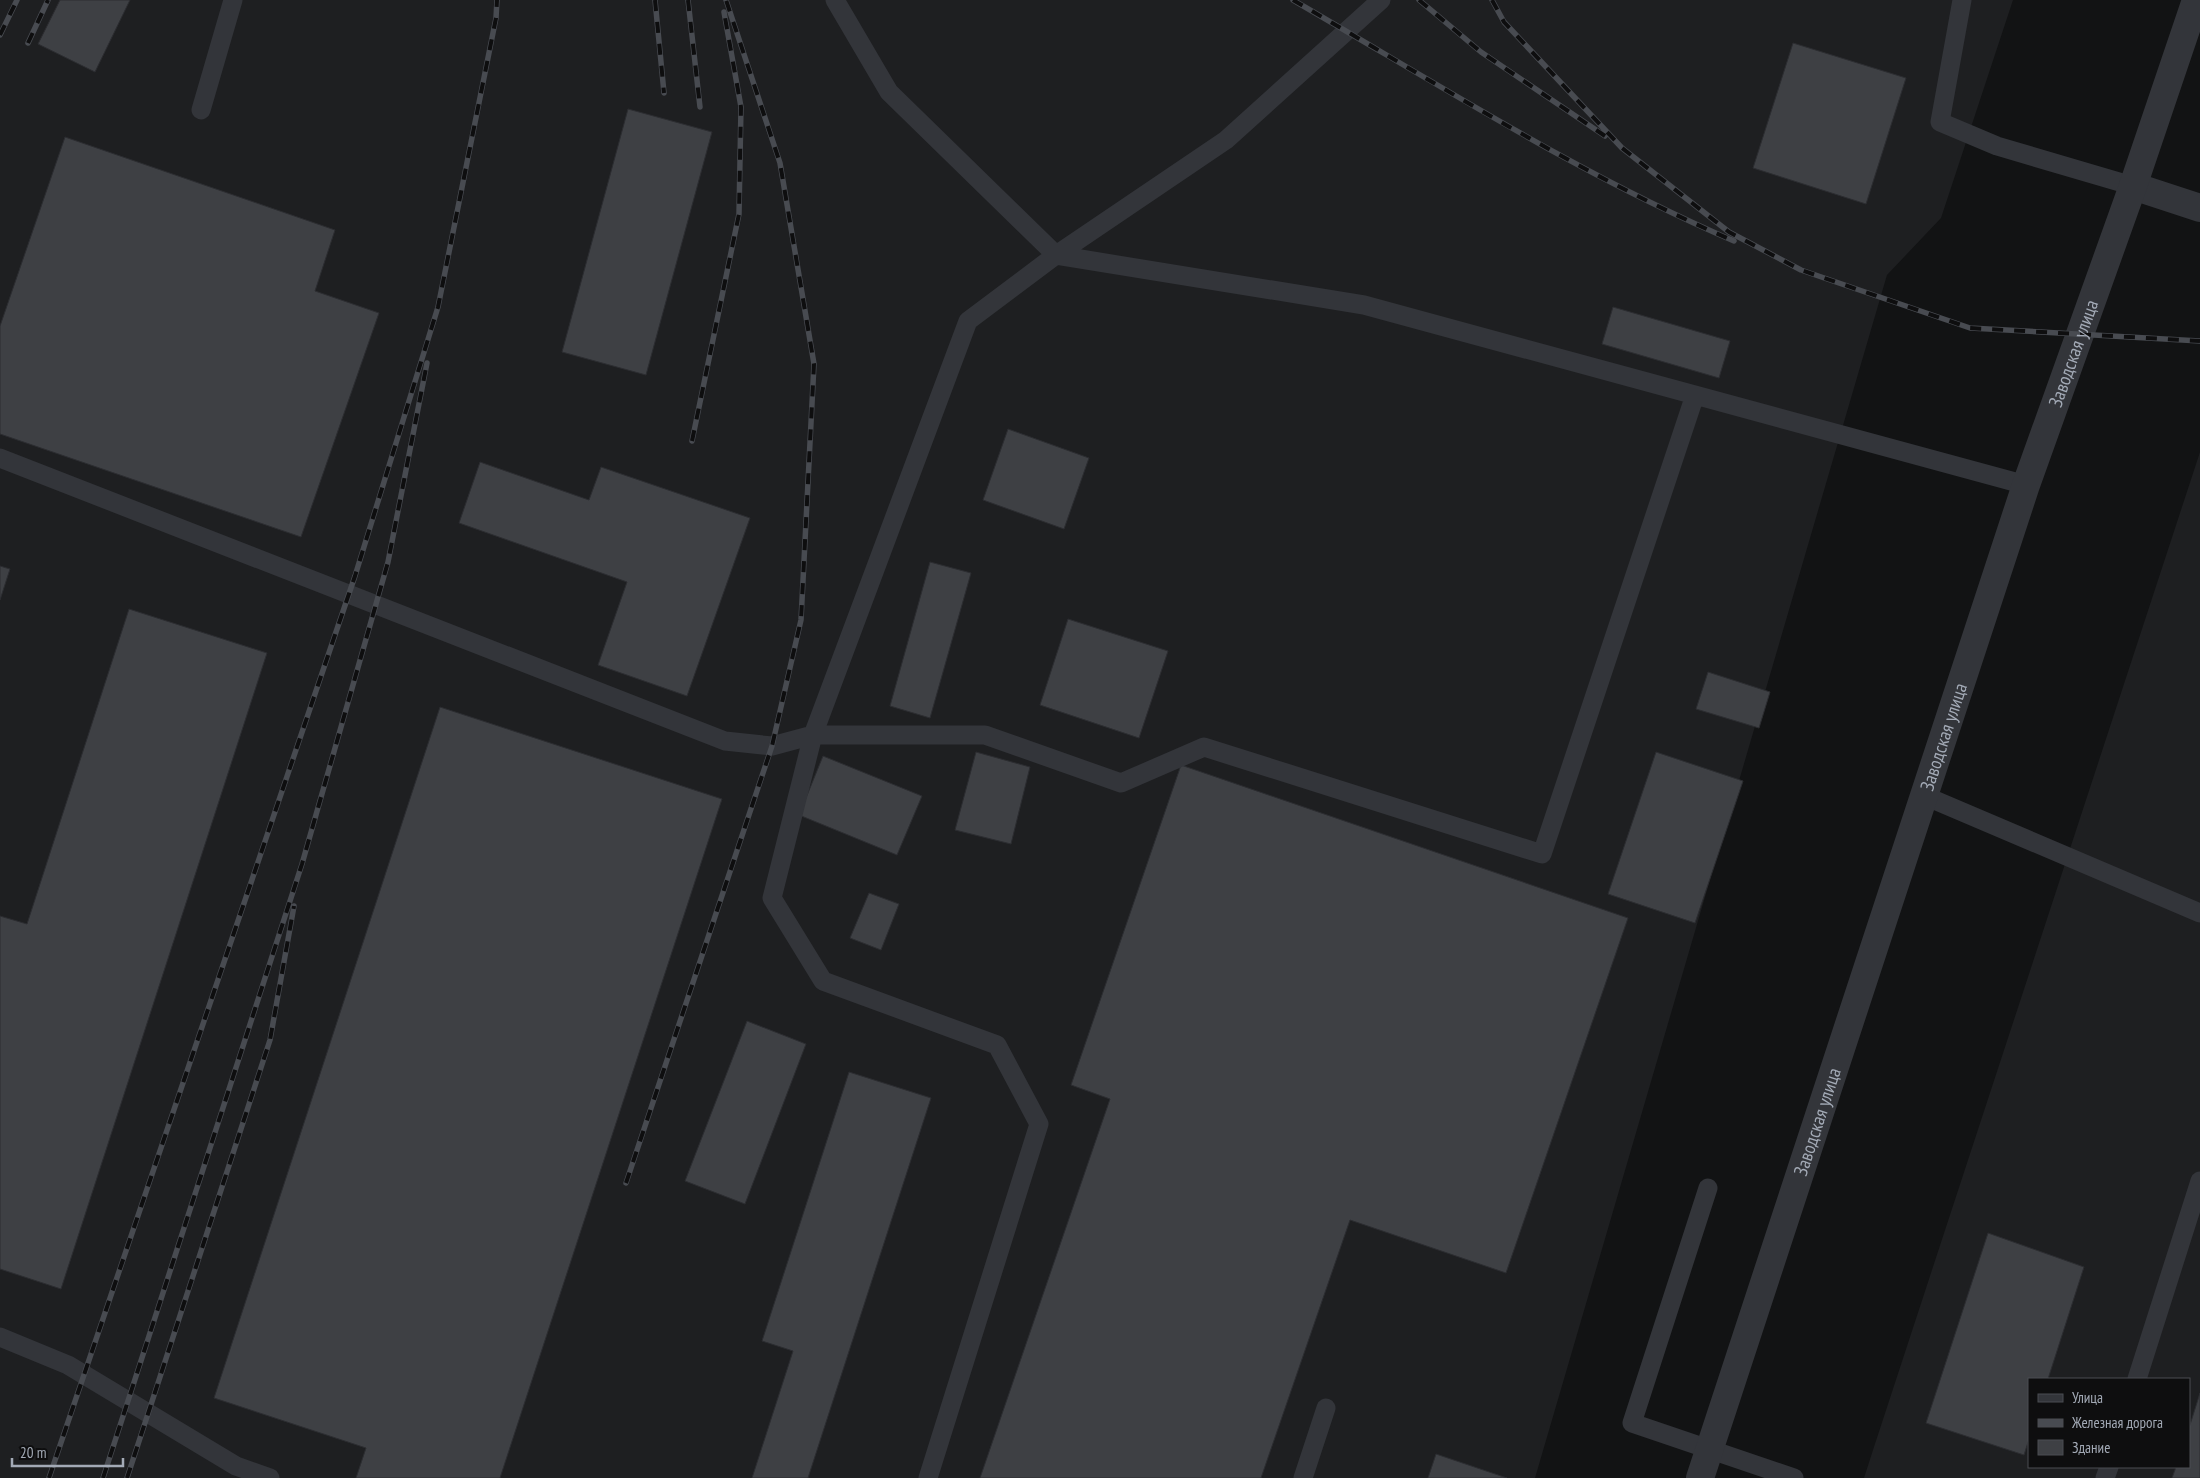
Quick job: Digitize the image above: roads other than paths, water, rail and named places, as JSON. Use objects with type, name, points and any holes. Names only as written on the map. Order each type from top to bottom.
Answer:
[{"type":"street","name":"Заводская улица","points":[[1700,1478],[2026,485],[2133,186],[2196,0]]},
{"type":"street","points":[[2133,186],[2200,208]]},
{"type":"lane","points":[[201,110],[233,0]]},
{"type":"lane","points":[[835,0],[889,92],[1056,255],[1364,305],[2026,485]]},
{"type":"lane","points":[[928,1478],[1039,1124],[997,1045],[823,981],[772,898],[813,734],[968,321],[1056,255],[1226,140],[1381,0]]},
{"type":"lane","points":[[1962,0],[1940,122],[1996,146],[2133,186]]},
{"type":"lane","points":[[0,458],[725,741],[772,746],[813,734],[985,735],[1121,783],[1204,747],[1542,854],[1695,395]]},
{"type":"lane","points":[[1925,796],[2200,913]]},
{"type":"lane","points":[[2137,1378],[2200,1181]]},
{"type":"lane","points":[[1708,1188],[1632,1423],[1794,1478]]},
{"type":"lane","points":[[0,1338],[68,1365],[236,1466],[270,1478]]},
{"type":"lane","points":[[1304,1478],[1326,1408]]},
{"type":"railway","points":[[0,35],[17,0]]},
{"type":"railway","points":[[28,43],[48,0]]},
{"type":"railway","points":[[49,1478],[355,576],[438,307],[496,18],[497,0]]},
{"type":"railway","points":[[655,0],[664,93]]},
{"type":"railway","points":[[688,0],[700,107]]},
{"type":"railway","points":[[626,1183],[772,746],[801,620],[814,364],[780,163],[726,0]]},
{"type":"railway","points":[[1293,0],[1565,158],[1677,215],[1734,241]]},
{"type":"railway","points":[[1419,0],[1481,52],[1605,136]]},
{"type":"railway","points":[[1492,0],[1504,22],[1622,148],[1729,232],[1801,270],[1970,328],[2200,341]]},
{"type":"railway","points":[[692,441],[739,214],[741,107],[724,12]]},
{"type":"railway","points":[[103,1478],[302,864],[388,562],[427,363]]},
{"type":"railway","points":[[127,1478],[270,1040],[294,906]]}]
